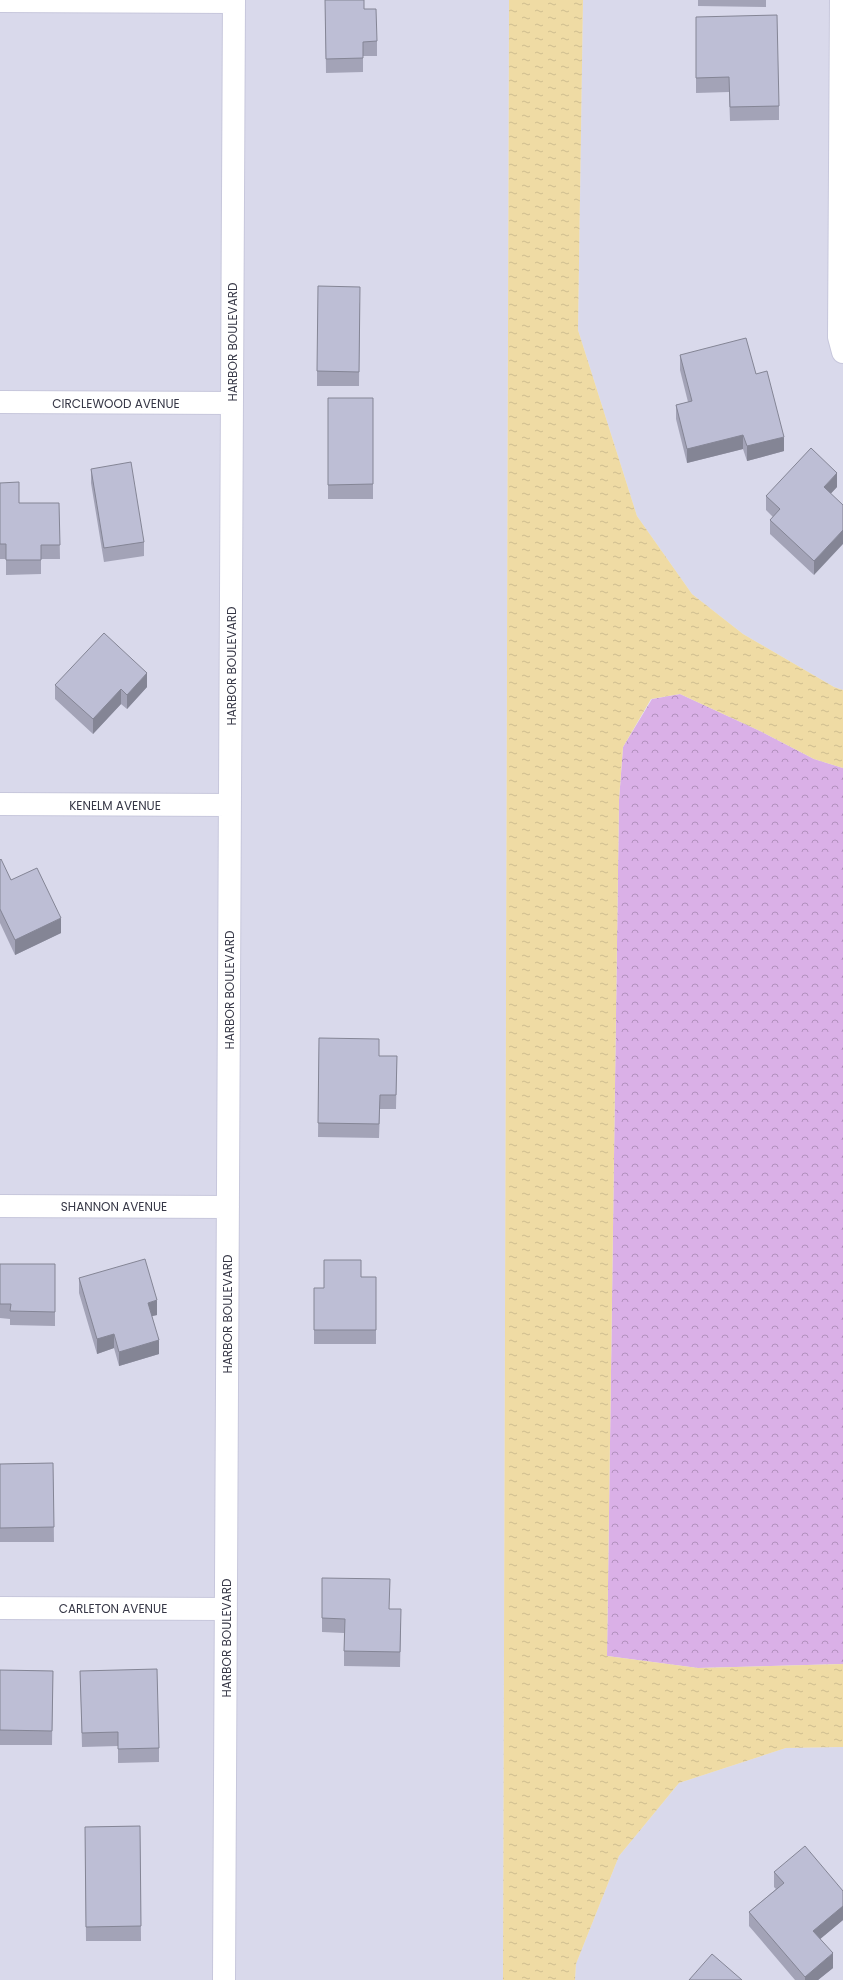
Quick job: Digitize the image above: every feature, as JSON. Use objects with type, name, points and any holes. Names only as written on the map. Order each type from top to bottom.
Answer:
[{"type":"street","points":[[841,0],[839,337],[843,352]]},
{"type":"street","points":[[0,1],[234,1]]},
{"type":"street","name":"HARBOR BOULEVARD","points":[[224,1980],[234,1]]},
{"type":"street","name":"CIRCLEWOOD AVENUE","points":[[0,402],[232,403]]},
{"type":"street","name":"KENELM AVENUE","points":[[0,804],[230,805]]},
{"type":"street","name":"SHANNON AVENUE","points":[[0,1206],[228,1207]]},
{"type":"street","name":"CARLETON AVENUE","points":[[0,1608],[226,1609]]},
{"type":"shaded area","points":[[0,0],[509,0],[503,1980],[0,1980]]},
{"type":"shaded area","points":[[583,0],[843,0],[843,690],[834,687],[743,634],[692,594],[637,516],[578,330]]},
{"type":"shaded area","points":[[843,1747],[843,1980],[575,1980],[576,1964],[619,1856],[679,1783],[786,1748]]},
{"type":"green space","points":[[680,694],[760,731],[814,759],[843,768],[843,1664],[698,1668],[607,1656],[619,800],[623,747],[652,699]]},
{"type":"water","points":[[509,0],[583,0],[578,330],[637,516],[692,594],[743,634],[834,687],[843,690],[843,768],[814,759],[760,731],[680,694],[651,699],[623,747],[619,800],[607,1656],[698,1668],[843,1664],[843,1747],[786,1748],[679,1783],[619,1856],[576,1964],[575,1980],[503,1980]]},
{"type":"building","points":[[325,0],[364,0],[364,9],[376,9],[377,41],[363,42],[363,58],[326,59]]},
{"type":"building","points":[[777,15],[779,106],[730,107],[729,77],[696,78],[696,17]]},
{"type":"building","points":[[318,286],[360,287],[359,372],[317,371]]},
{"type":"building","points":[[746,338],[756,374],[767,371],[784,437],[747,446],[743,435],[687,449],[676,405],[692,401],[680,355]]},
{"type":"building","points":[[328,398],[373,398],[373,484],[328,485]]},
{"type":"building","points":[[811,448],[837,473],[824,487],[843,505],[843,530],[814,561],[770,520],[780,509],[766,496]]},
{"type":"building","points":[[131,462],[144,542],[104,548],[91,469]]},
{"type":"building","points":[[19,482],[19,503],[59,503],[60,545],[41,545],[41,560],[6,560],[6,544],[0,544],[0,483]]},
{"type":"building","points":[[104,633],[147,673],[127,695],[121,689],[93,719],[55,685]]},
{"type":"building","points":[[1,859],[11,880],[37,868],[61,918],[15,940],[0,909]]},
{"type":"building","points":[[319,1038],[379,1039],[379,1056],[397,1056],[396,1095],[380,1095],[379,1124],[318,1123]]},
{"type":"building","points":[[145,1259],[157,1300],[148,1303],[159,1340],[119,1352],[114,1334],[97,1339],[79,1278]]},
{"type":"building","points":[[324,1260],[361,1260],[361,1277],[376,1277],[376,1330],[314,1330],[314,1288],[324,1288]]},
{"type":"building","points":[[0,1264],[55,1264],[55,1312],[10,1311],[11,1304],[0,1304]]},
{"type":"building","points":[[53,1463],[54,1527],[0,1528],[0,1464]]},
{"type":"building","points":[[322,1578],[390,1579],[389,1609],[401,1609],[400,1652],[344,1651],[345,1619],[322,1618]]},
{"type":"building","points":[[157,1669],[159,1748],[118,1749],[118,1732],[82,1733],[80,1671]]},
{"type":"building","points":[[0,1670],[53,1671],[52,1731],[0,1730]]},
{"type":"building","points":[[140,1826],[141,1926],[86,1927],[85,1827]]},
{"type":"building","points":[[805,1846],[843,1891],[843,1906],[813,1931],[833,1953],[805,1977],[749,1912],[784,1883],[774,1872]]},
{"type":"building","points":[[712,1954],[742,1980],[689,1980]]}]
